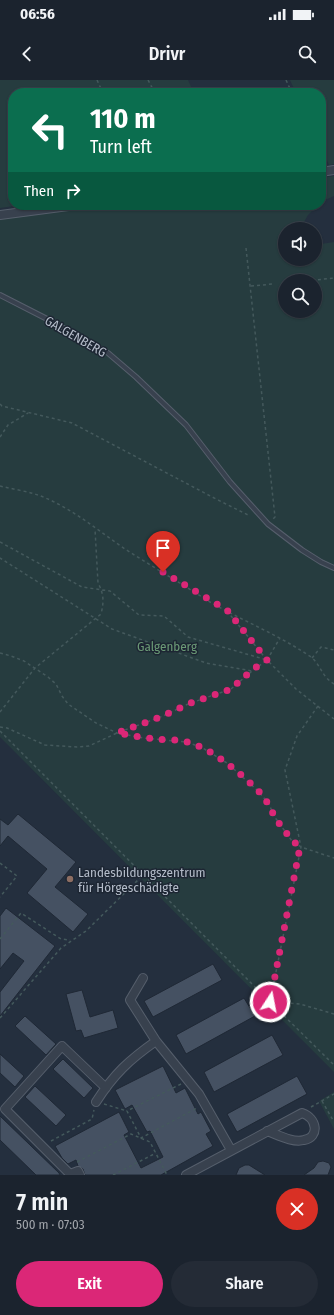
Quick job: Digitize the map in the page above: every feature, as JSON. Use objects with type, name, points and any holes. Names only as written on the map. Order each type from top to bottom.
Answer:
[{"type":"street","points":[[0,215],[38,210]]},
{"type":"street","points":[[143,978],[130,1000],[156,1041],[199,1094],[231,1150]]},
{"type":"street","points":[[96,1102],[114,1076],[135,1056],[156,1041]]},
{"type":"street","points":[[80,1175],[78,1170],[70,1174],[64,1169],[5,1109],[62,1046],[106,1088]]},
{"type":"street","points":[[186,1175],[231,1150],[267,1131],[302,1113],[308,1115],[314,1125],[315,1131],[311,1137],[305,1140],[290,1138],[267,1131]]},
{"type":"lane","name":"GALGENBERG","points":[[0,295],[53,322],[108,353],[136,377],[186,425],[230,482],[268,524],[302,550],[334,568]]},
{"type":"path","points":[[246,248],[275,517],[268,524]]},
{"type":"path","points":[[322,279],[334,278]]},
{"type":"path","points":[[251,286],[273,284]]},
{"type":"path","points":[[0,404],[2,406],[28,413],[72,423],[255,518]]},
{"type":"path","points":[[0,436],[8,425],[28,413]]},
{"type":"path","points":[[0,486],[38,495],[66,508],[132,553],[212,603],[280,638],[312,658],[318,664],[322,673],[334,684]]},
{"type":"path","points":[[0,712],[35,668],[101,614],[104,603],[98,583],[95,528]]},
{"type":"path","points":[[0,542],[82,587],[110,591],[139,615],[164,616],[188,637],[267,660]]},
{"type":"path","points":[[0,558],[112,629],[206,663],[252,670]]},
{"type":"path","points":[[227,610],[267,660],[296,689],[334,719]]},
{"type":"path","points":[[0,727],[8,728],[45,745],[77,747],[89,746],[117,733],[163,716],[188,704],[231,689],[252,670],[267,660],[280,638]]},
{"type":"path","points":[[312,658],[321,647],[334,650]]},
{"type":"path","points":[[0,653],[11,656],[35,668],[56,684],[62,696],[77,712],[117,733],[143,738],[186,742],[201,747],[227,763],[258,790],[269,804],[274,816],[292,841],[300,847],[334,858]]},
{"type":"path","points":[[270,1002],[300,847],[285,770],[297,736],[318,706]]},
{"type":"path","points":[[0,731],[334,1065]]},
{"type":"path","points":[[0,863],[17,876],[0,897]]},
{"type":"path","points":[[0,1018],[61,948],[86,931],[140,878]]},
{"type":"path","points":[[0,939],[21,913],[61,939],[71,941]]},
{"type":"path","points":[[270,1002],[300,1004],[334,1014]]},
{"type":"path","points":[[42,1146],[92,1119],[96,1102],[127,1111],[188,1080]]},
{"type":"path","points":[[302,1113],[334,1094]]},
{"type":"path","points":[[322,1101],[334,1122]]},
{"type":"path","points":[[141,1138],[205,1104]]},
{"type":"path","points":[[127,1111],[141,1138]]},
{"type":"path","points":[[64,1169],[131,1134],[150,1142],[167,1175]]},
{"type":"path","points":[[113,1175],[156,1153]]},
{"type":"green space","points":[[0,80],[188,80],[192,88],[8,88],[8,207],[0,208]]},
{"type":"green space","points":[[290,80],[334,80],[334,164],[329,165],[326,158],[326,88],[294,88]]},
{"type":"green space","points":[[334,176],[334,196],[326,200],[326,177]]},
{"type":"green space","name":"Galgenberg","points":[[71,210],[313,210],[304,222],[278,222],[278,266],[322,266],[322,244],[334,242],[334,1072],[0,737],[0,219]]},
{"type":"green space","points":[[334,1092],[334,1129],[319,1101]]},
{"type":"building","points":[[18,814],[76,862],[55,887],[88,914],[73,932],[27,893],[47,869],[8,836],[0,846],[0,819],[8,825]]},
{"type":"building","points":[[6,908],[55,946],[0,1016],[0,992],[24,961],[13,953],[0,969],[0,916]]},
{"type":"building","points":[[213,964],[222,980],[153,1017],[144,1001]]},
{"type":"building","points":[[82,990],[90,1017],[113,1010],[118,1028],[84,1038],[81,1030],[76,1031],[66,994]]},
{"type":"building","points":[[244,998],[255,1016],[186,1054],[176,1035]]},
{"type":"building","points":[[25,1016],[56,1044],[46,1055],[15,1026]]},
{"type":"building","points":[[272,1035],[283,1055],[214,1092],[204,1072]]},
{"type":"building","points":[[0,1054],[24,1076],[15,1087],[0,1073]]},
{"type":"building","points":[[63,1059],[93,1088],[84,1098],[53,1069]]},
{"type":"building","points":[[163,1066],[176,1093],[185,1088],[198,1114],[201,1112],[211,1131],[206,1134],[213,1146],[161,1175],[85,1175],[83,1169],[78,1166],[76,1160],[68,1164],[62,1158],[55,1146],[119,1112],[129,1132],[124,1135],[141,1168],[163,1157],[150,1131],[147,1132],[132,1105],[125,1109],[115,1090]]},
{"type":"building","points":[[297,1076],[307,1094],[237,1132],[227,1114]]},
{"type":"building","points":[[35,1086],[66,1115],[56,1126],[25,1097]]},
{"type":"building","points":[[0,1116],[60,1175],[36,1175],[0,1140]]},
{"type":"building","points":[[323,1161],[329,1163],[331,1167],[328,1175],[304,1175],[314,1168],[318,1162]]},
{"type":"building","points":[[249,1165],[265,1175],[236,1175],[239,1168]]},
{"type":"place","name":"Landesbildungszentrum für Hörgeschädigte","points":[[70,879]]},
{"type":"route","points":[[163,572],[212,603],[227,610],[267,660],[252,670],[231,689],[188,704],[163,716],[117,733],[143,738],[186,742],[201,747],[227,763],[258,790],[269,804],[274,816],[292,841],[300,847],[270,1002]]}]
